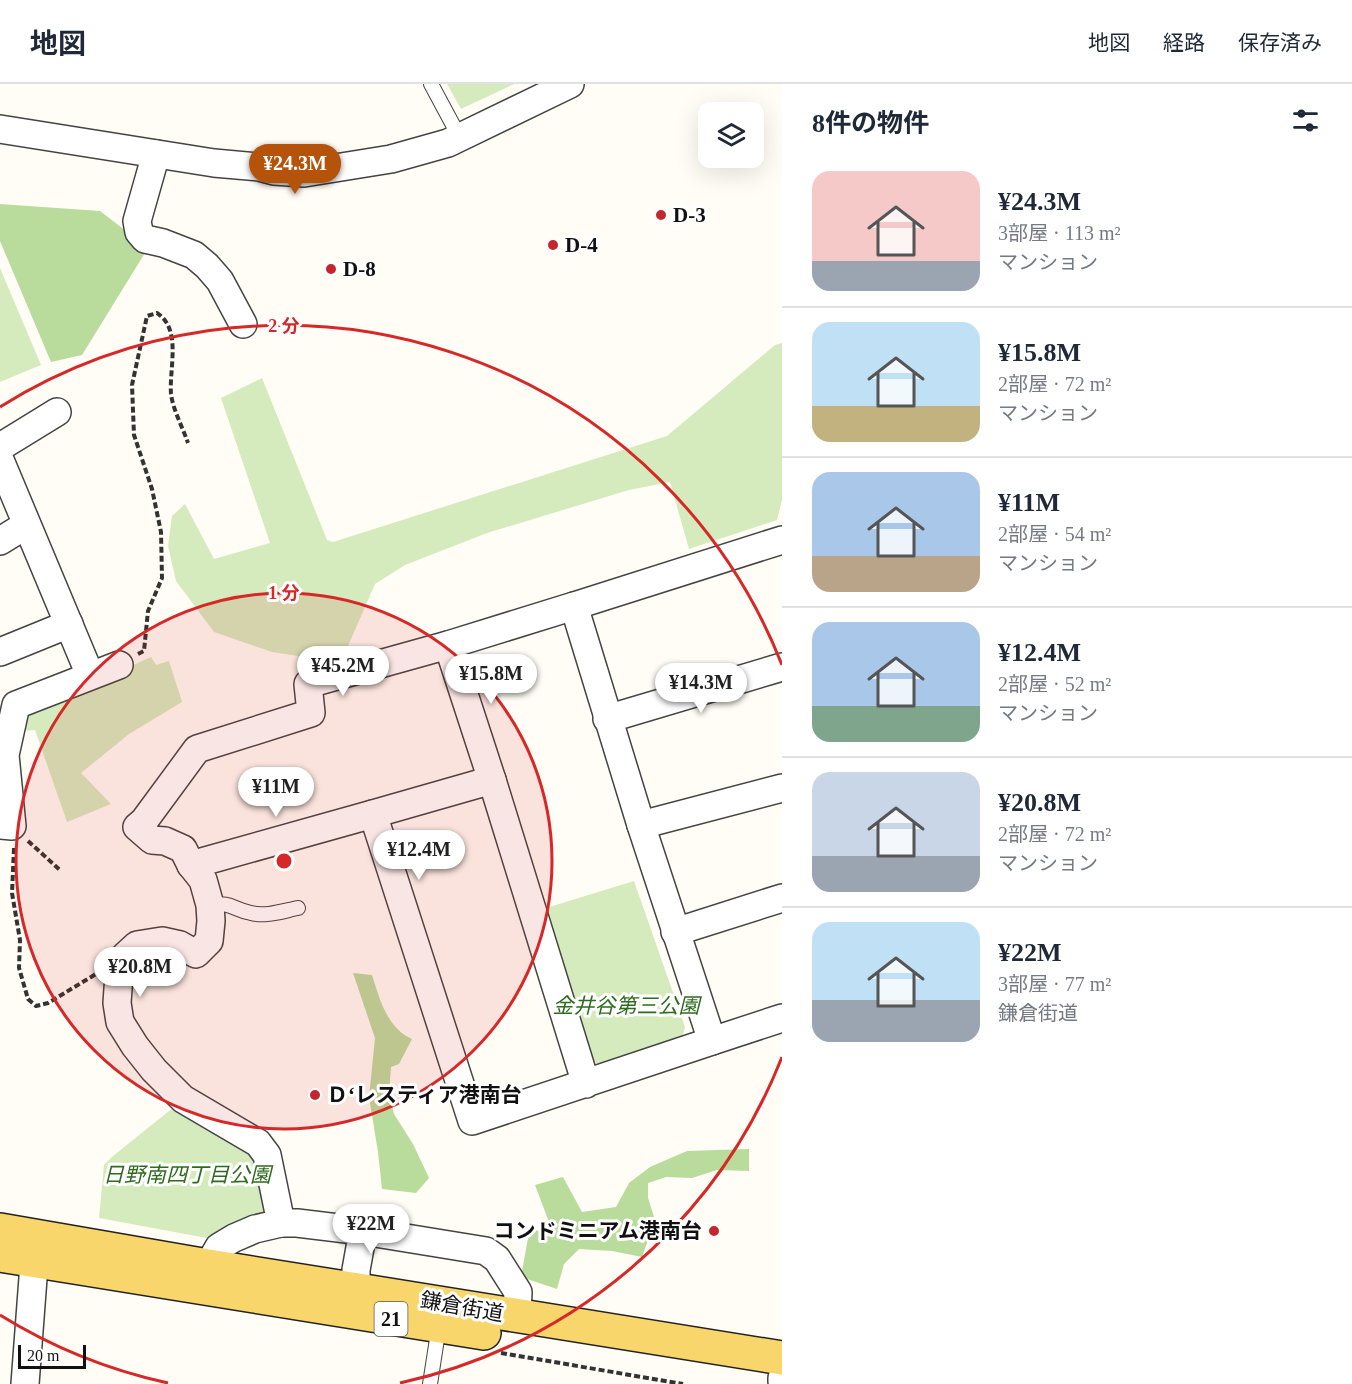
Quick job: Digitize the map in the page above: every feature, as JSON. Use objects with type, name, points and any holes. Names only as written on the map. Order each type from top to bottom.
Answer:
[{"type":"main road","name":"鎌倉街道","points":[[0,1230],[64,1267],[782,1380]]},
{"type":"main road","name":"鎌倉街道","points":[[0,1255],[34,1248],[208,1266],[782,1358]]},
{"type":"street","points":[[0,129],[214,163],[304,173],[391,159],[448,143],[570,84]]},
{"type":"street","points":[[156,154],[137,221],[139,232],[145,239],[194,255],[207,266],[220,281],[243,324]]},
{"type":"street","points":[[0,447],[57,412]]},
{"type":"street","points":[[0,460],[90,675]]},
{"type":"street","points":[[0,541],[26,525]]},
{"type":"street","points":[[281,1223],[267,1155],[258,1143],[183,1099],[154,1070],[120,1022],[117,1003],[119,975],[125,956],[137,945],[162,941],[180,945],[196,954],[209,941],[211,921],[210,905],[203,880],[191,865],[183,849],[165,841],[152,840],[137,827],[144,821],[197,748],[311,713],[308,684],[448,645],[782,540]]},
{"type":"street","points":[[574,606],[607,718],[712,1041]]},
{"type":"street","points":[[0,652],[69,624]]},
{"type":"street","points":[[448,645],[586,1084]]},
{"type":"street","points":[[6,826],[3,755],[16,705],[119,665]]},
{"type":"street","points":[[607,718],[782,667]]},
{"type":"street","points":[[191,865],[492,780]]},
{"type":"street","points":[[641,825],[782,788]]},
{"type":"street","points":[[374,814],[472,1121],[782,1018]]},
{"type":"street","points":[[675,932],[782,898]]},
{"type":"street","points":[[208,1266],[219,1247],[255,1228],[281,1223],[297,1223],[363,1231],[486,1251],[497,1259],[518,1292],[517,1316]]},
{"type":"street","points":[[356,1288],[356,1270],[363,1231]]},
{"type":"street","points":[[25,1384],[34,1248]]},
{"type":"lane","points":[[431,84],[460,138]]},
{"type":"lane","points":[[210,905],[226,903],[252,914],[298,908]]},
{"type":"lane","points":[[430,1384],[439,1326]]},
{"type":"path","points":[[119,665],[144,651],[148,611],[162,578],[161,532],[152,489],[134,435],[132,385],[147,316],[157,313],[165,318],[172,332],[171,396],[188,443]]},
{"type":"path","points":[[6,826],[60,870]]},
{"type":"path","points":[[6,826],[14,843],[12,893],[20,940],[19,968],[28,999],[36,1006],[48,1003],[93,976]]},
{"type":"green space","points":[[447,84],[514,84],[461,109]]},
{"type":"green space","points":[[0,204],[100,211],[148,248],[82,355],[51,362],[0,241]]},
{"type":"green space","points":[[0,268],[41,365],[0,382]]},
{"type":"green space","points":[[782,343],[782,500],[777,520],[689,549],[670,482],[629,490],[487,533],[405,565],[375,584],[348,646],[311,658],[272,652],[214,632],[176,581],[168,546],[172,516],[185,504],[214,559],[270,543],[221,398],[262,378],[327,540],[333,542],[667,436],[775,345]]},
{"type":"green space","points":[[151,657],[156,665],[169,661],[182,702],[129,734],[81,773],[111,804],[67,822],[35,730],[20,731],[23,715]]},
{"type":"green space","name":"金井谷第三公園","points":[[634,881],[685,1027],[681,1042],[603,1066],[591,1060],[546,908]]},
{"type":"green space","points":[[353,973],[372,975],[390,1021],[403,1034],[412,1039],[399,1064],[391,1067],[389,1093],[394,1114],[413,1144],[429,1178],[416,1193],[382,1189],[369,1097],[375,1038]]},
{"type":"green space","name":"日野南四丁目公園","points":[[179,1103],[254,1148],[277,1215],[212,1239],[99,1218],[104,1165]]},
{"type":"green space","points":[[749,1149],[749,1171],[717,1170],[692,1178],[666,1177],[648,1183],[648,1198],[655,1220],[642,1257],[612,1251],[579,1249],[564,1264],[557,1289],[521,1277],[530,1227],[538,1231],[549,1222],[535,1185],[563,1177],[582,1212],[616,1207],[629,1183],[650,1167],[687,1151]]},
{"type":"place","name":"D-3","points":[[661,215]]},
{"type":"place","name":"D-4","points":[[553,245]]},
{"type":"place","name":"D-8","points":[[331,269]]},
{"type":"place","name":"Ｄ‘レスティア港南台","points":[[315,1095]]},
{"type":"place","name":"コンドミニアム港南台","points":[[714,1231]]}]
